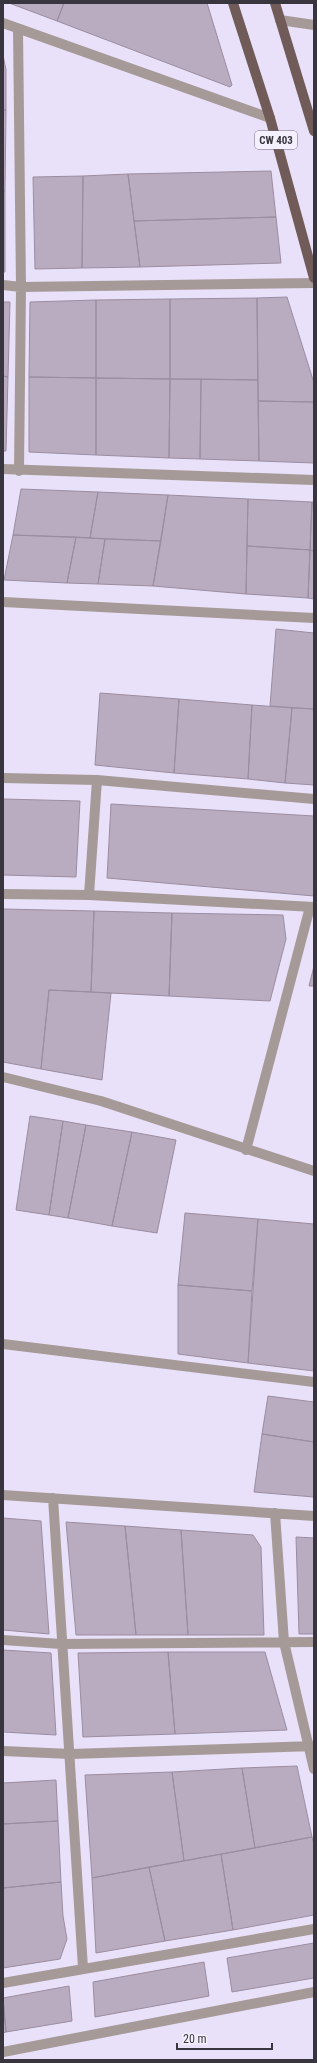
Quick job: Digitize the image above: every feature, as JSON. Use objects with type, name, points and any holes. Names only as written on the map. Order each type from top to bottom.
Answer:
[{"type":"main road","name":"CW 403","points":[[233,3],[270,118],[314,278]]},
{"type":"main road","name":"CW 403","points":[[275,3],[312,119],[314,131]]},
{"type":"street","points":[[280,20],[314,25]]},
{"type":"street","points":[[3,24],[270,118]]},
{"type":"street","points":[[18,29],[20,287],[19,471]]},
{"type":"street","points":[[3,285],[20,287],[314,283]]},
{"type":"street","points":[[3,470],[314,480]]},
{"type":"street","points":[[3,602],[314,618]]},
{"type":"street","points":[[3,778],[97,780],[314,799]]},
{"type":"street","points":[[89,896],[97,780]]},
{"type":"street","points":[[3,894],[89,896],[312,907],[246,1150]]},
{"type":"street","points":[[3,1077],[101,1101],[246,1150],[314,1171]]},
{"type":"street","points":[[3,1344],[314,1382]]},
{"type":"street","points":[[3,1495],[314,1516]]},
{"type":"street","points":[[53,1498],[62,1644],[71,1754],[83,1968]]},
{"type":"street","points":[[275,1513],[284,1642],[311,1746],[314,1769]]},
{"type":"street","points":[[3,1640],[62,1644],[314,1642]]},
{"type":"street","points":[[3,1751],[71,1754],[311,1746]]},
{"type":"street","points":[[3,1983],[314,1929]]},
{"type":"street","points":[[3,2052],[314,1992]]},
{"type":"building","points":[[9,3],[64,3],[57,21]]},
{"type":"building","points":[[64,3],[207,3],[232,85],[230,87],[57,21]]},
{"type":"building","points":[[3,55],[6,70],[6,110],[3,110]]},
{"type":"building","points":[[3,110],[6,110],[5,191],[3,191]]},
{"type":"building","points":[[271,171],[276,217],[134,221],[128,174]]},
{"type":"building","points":[[128,174],[140,267],[82,268],[83,176]]},
{"type":"building","points":[[83,176],[82,268],[35,269],[33,177]]},
{"type":"building","points":[[3,191],[5,191],[5,272],[3,272]]},
{"type":"building","points":[[276,217],[281,263],[140,267],[134,221]]},
{"type":"building","points":[[287,297],[314,383],[314,402],[258,401],[257,298]]},
{"type":"building","points":[[257,298],[258,380],[170,379],[170,299]]},
{"type":"building","points":[[170,299],[170,379],[96,378],[96,300]]},
{"type":"building","points":[[96,300],[96,378],[29,377],[30,302]]},
{"type":"building","points":[[3,302],[10,302],[8,377],[3,376]]},
{"type":"building","points":[[3,376],[8,377],[6,451],[3,451]]},
{"type":"building","points":[[29,377],[96,378],[96,455],[29,452]]},
{"type":"building","points":[[96,378],[170,379],[169,458],[96,455]]},
{"type":"building","points":[[170,379],[201,379],[200,459],[169,458]]},
{"type":"building","points":[[201,379],[258,380],[259,461],[200,459]]},
{"type":"building","points":[[258,401],[314,402],[314,463],[259,461]]},
{"type":"building","points":[[21,489],[98,492],[90,538],[13,535]]},
{"type":"building","points":[[98,492],[168,495],[161,541],[90,538]]},
{"type":"building","points":[[168,495],[248,499],[246,594],[153,586]]},
{"type":"building","points":[[248,499],[312,502],[310,550],[247,546]]},
{"type":"building","points":[[312,502],[314,502],[314,551],[310,550]]},
{"type":"building","points":[[13,535],[76,537],[67,583],[4,580]]},
{"type":"building","points":[[76,537],[105,539],[98,584],[67,583]]},
{"type":"building","points":[[105,539],[161,541],[153,586],[98,584]]},
{"type":"building","points":[[247,546],[310,550],[308,598],[246,594]]},
{"type":"building","points":[[310,550],[314,551],[314,599],[308,598]]},
{"type":"building","points":[[276,629],[314,633],[314,709],[270,706]]},
{"type":"building","points":[[100,693],[179,699],[174,773],[95,765]]},
{"type":"building","points":[[179,699],[252,705],[248,779],[174,773]]},
{"type":"building","points":[[252,705],[292,708],[285,783],[248,779]]},
{"type":"building","points":[[292,708],[314,709],[314,785],[285,783]]},
{"type":"building","points":[[3,799],[80,801],[76,877],[3,875]]},
{"type":"building","points":[[111,804],[314,816],[314,896],[107,878]]},
{"type":"building","points":[[3,909],[94,911],[91,992],[49,990],[41,1069],[3,1062]]},
{"type":"building","points":[[94,911],[172,913],[169,996],[91,992]]},
{"type":"building","points":[[172,913],[283,915],[286,939],[270,1001],[169,996]]},
{"type":"building","points":[[314,966],[314,986],[309,986]]},
{"type":"building","points":[[49,990],[111,993],[102,1080],[41,1069]]},
{"type":"building","points":[[30,1116],[63,1121],[49,1215],[16,1210]]},
{"type":"building","points":[[63,1121],[86,1125],[68,1218],[49,1215]]},
{"type":"building","points":[[86,1125],[132,1132],[112,1226],[68,1218]]},
{"type":"building","points":[[132,1132],[176,1140],[157,1233],[112,1226]]},
{"type":"building","points":[[185,1213],[258,1219],[252,1291],[178,1285]]},
{"type":"building","points":[[258,1219],[314,1224],[314,1371],[248,1363]]},
{"type":"building","points":[[178,1285],[252,1291],[248,1363],[178,1354]]},
{"type":"building","points":[[268,1396],[314,1402],[314,1442],[262,1434]]},
{"type":"building","points":[[262,1434],[314,1442],[314,1497],[254,1492]]},
{"type":"building","points":[[3,1518],[41,1521],[49,1634],[3,1630]]},
{"type":"building","points":[[66,1522],[125,1526],[136,1635],[76,1635]]},
{"type":"building","points":[[125,1526],[181,1530],[188,1635],[136,1635]]},
{"type":"building","points":[[181,1530],[253,1535],[261,1547],[264,1635],[188,1635]]},
{"type":"building","points":[[296,1537],[314,1538],[314,1634],[299,1634]]},
{"type":"building","points":[[3,1650],[51,1653],[56,1735],[3,1732]]},
{"type":"building","points":[[168,1652],[265,1652],[287,1730],[175,1734]]},
{"type":"building","points":[[168,1652],[175,1734],[83,1737],[78,1653]]},
{"type":"building","points":[[297,1766],[312,1837],[255,1848],[242,1768]]},
{"type":"building","points":[[242,1768],[255,1848],[184,1861],[172,1772]]},
{"type":"building","points":[[172,1772],[184,1861],[92,1878],[85,1775]]},
{"type":"building","points":[[56,1780],[58,1821],[3,1824],[3,1783]]},
{"type":"building","points":[[58,1821],[61,1882],[3,1888],[3,1824]]},
{"type":"building","points":[[312,1837],[314,1844],[314,1915],[233,1930],[221,1854]]},
{"type":"building","points":[[221,1854],[233,1930],[165,1941],[149,1867]]},
{"type":"building","points":[[149,1867],[165,1941],[96,1953],[92,1878]]},
{"type":"building","points":[[61,1882],[63,1916],[67,1939],[60,1959],[3,1968],[3,1888]]},
{"type":"building","points":[[314,1943],[314,1978],[232,1992],[227,1958]]},
{"type":"building","points":[[204,1962],[209,1996],[95,2017],[93,1982]]},
{"type":"building","points":[[69,1986],[72,2021],[6,2032],[3,1998]]},
{"type":"building","points":[[3,1998],[6,2032],[3,2033]]}]
